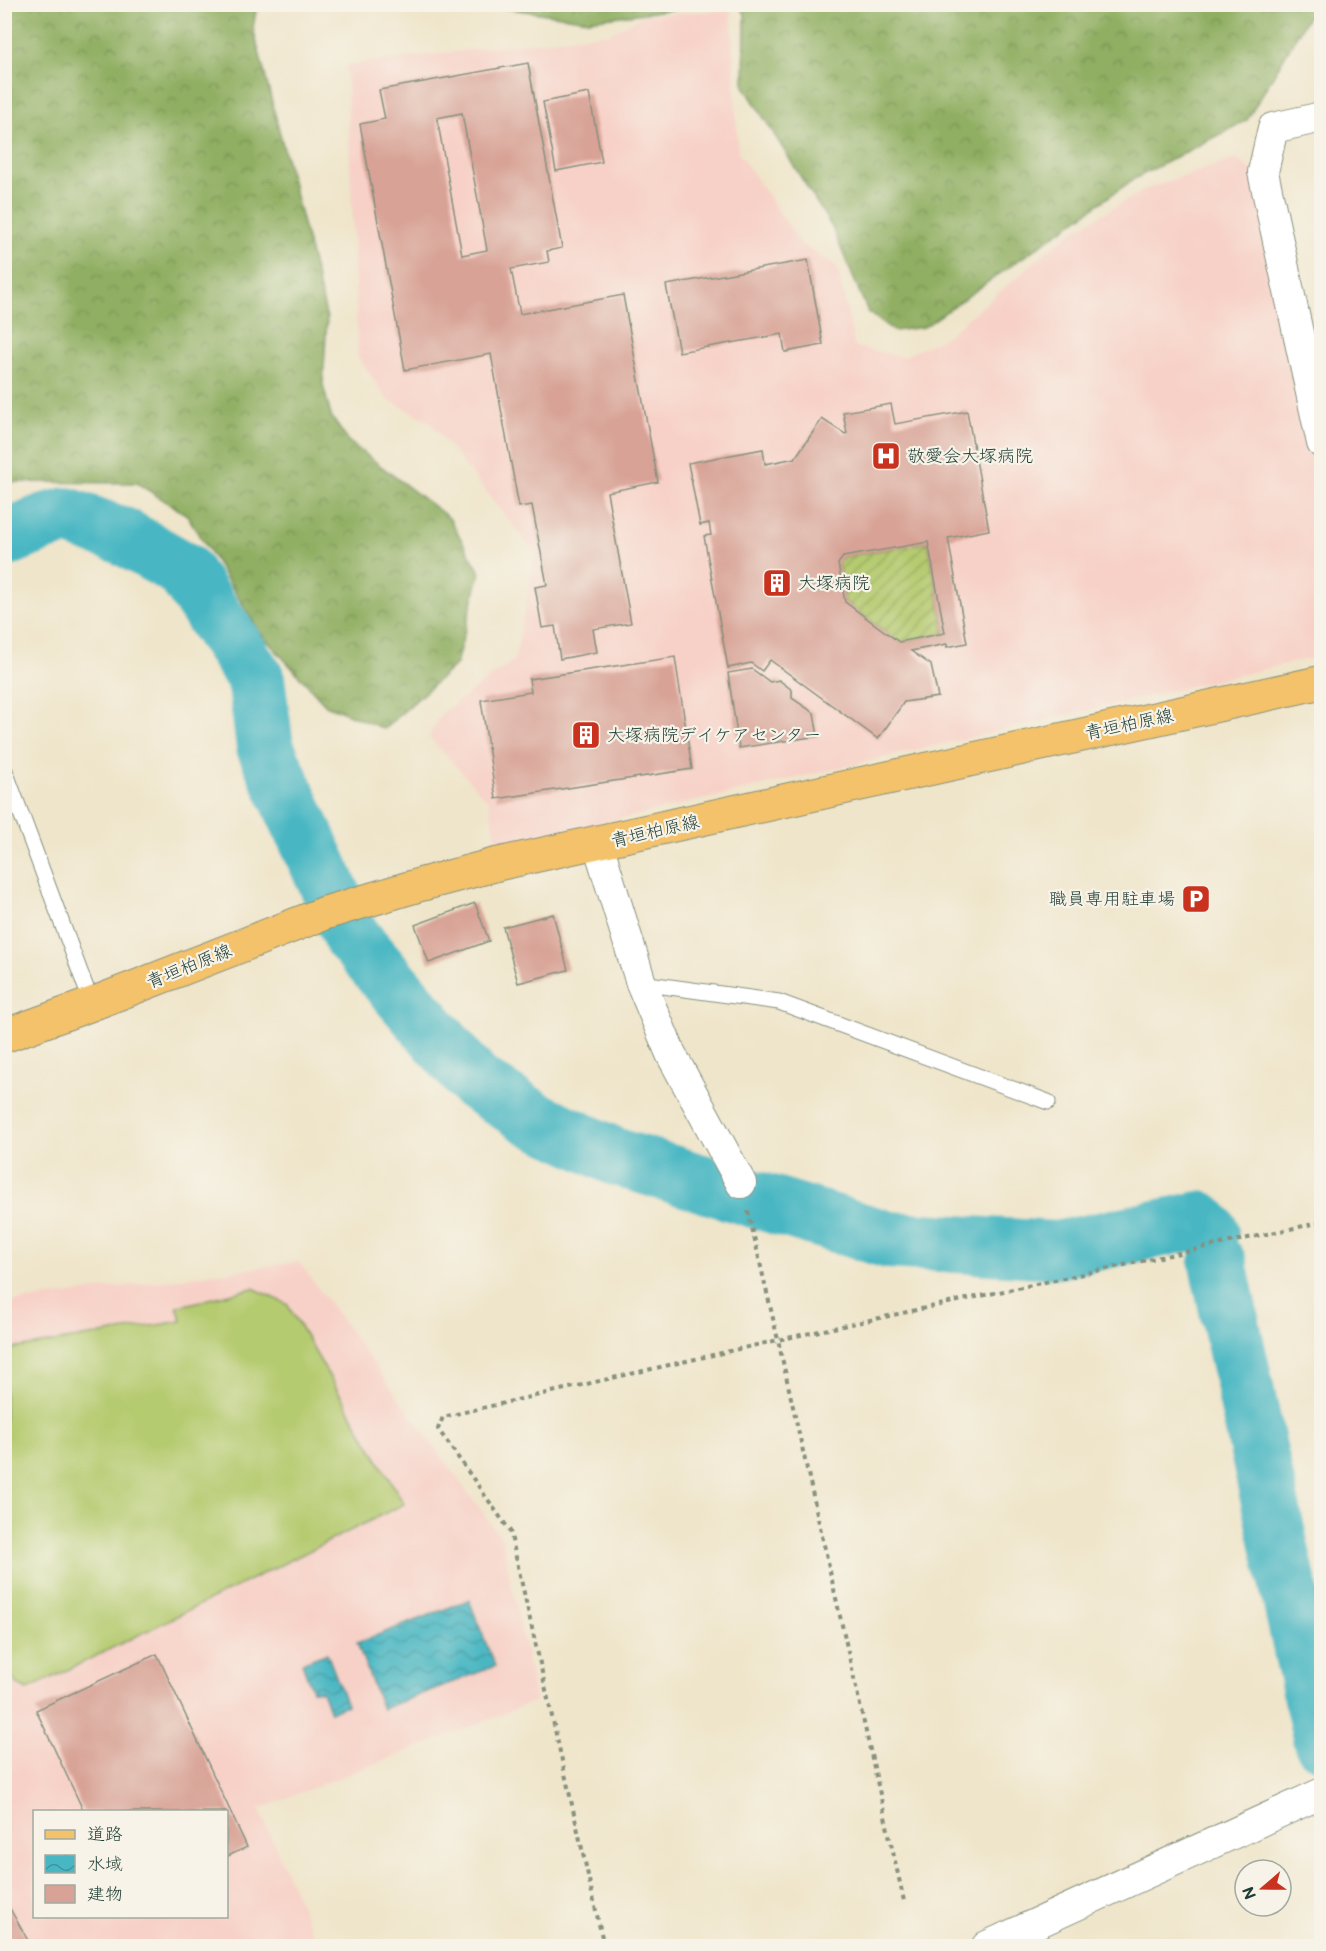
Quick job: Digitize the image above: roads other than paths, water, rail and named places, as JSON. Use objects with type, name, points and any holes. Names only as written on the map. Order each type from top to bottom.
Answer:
[{"type":"main road","name":"青垣柏原線","points":[[4,1036],[92,1005],[336,909],[419,885],[498,864],[598,844],[1014,749],[1322,682]]},
{"type":"street","points":[[1322,117],[1273,128],[1263,172],[1322,443]]},
{"type":"street","points":[[598,844],[640,983],[671,1054],[741,1183]]},
{"type":"street","points":[[987,1947],[1322,1793]]},
{"type":"lane","points":[[4,768],[92,1005]]},
{"type":"lane","points":[[640,983],[779,1002],[1048,1102]]},
{"type":"water","points":[[469,1600],[495,1666],[382,1709],[357,1643]]},
{"type":"water","points":[[327,1653],[347,1705],[330,1712],[322,1691],[312,1690],[302,1663]]},
{"type":"waterway","points":[[4,539],[45,522],[67,516],[123,536],[183,570],[256,679],[265,747],[351,936],[475,1082],[534,1119],[616,1157],[889,1240],[1057,1250],[1200,1220],[1210,1231]]},
{"type":"waterway","points":[[1218,1264],[1322,1741]]},
{"type":"place","name":"敬愛会大塚病院","points":[[886,456]]},
{"type":"place","name":"大塚病院","points":[[777,583]]},
{"type":"place","name":"大塚病院デイケアセンター","points":[[586,735]]},
{"type":"place","name":"職員専用駐車場","points":[[1196,899]]}]
